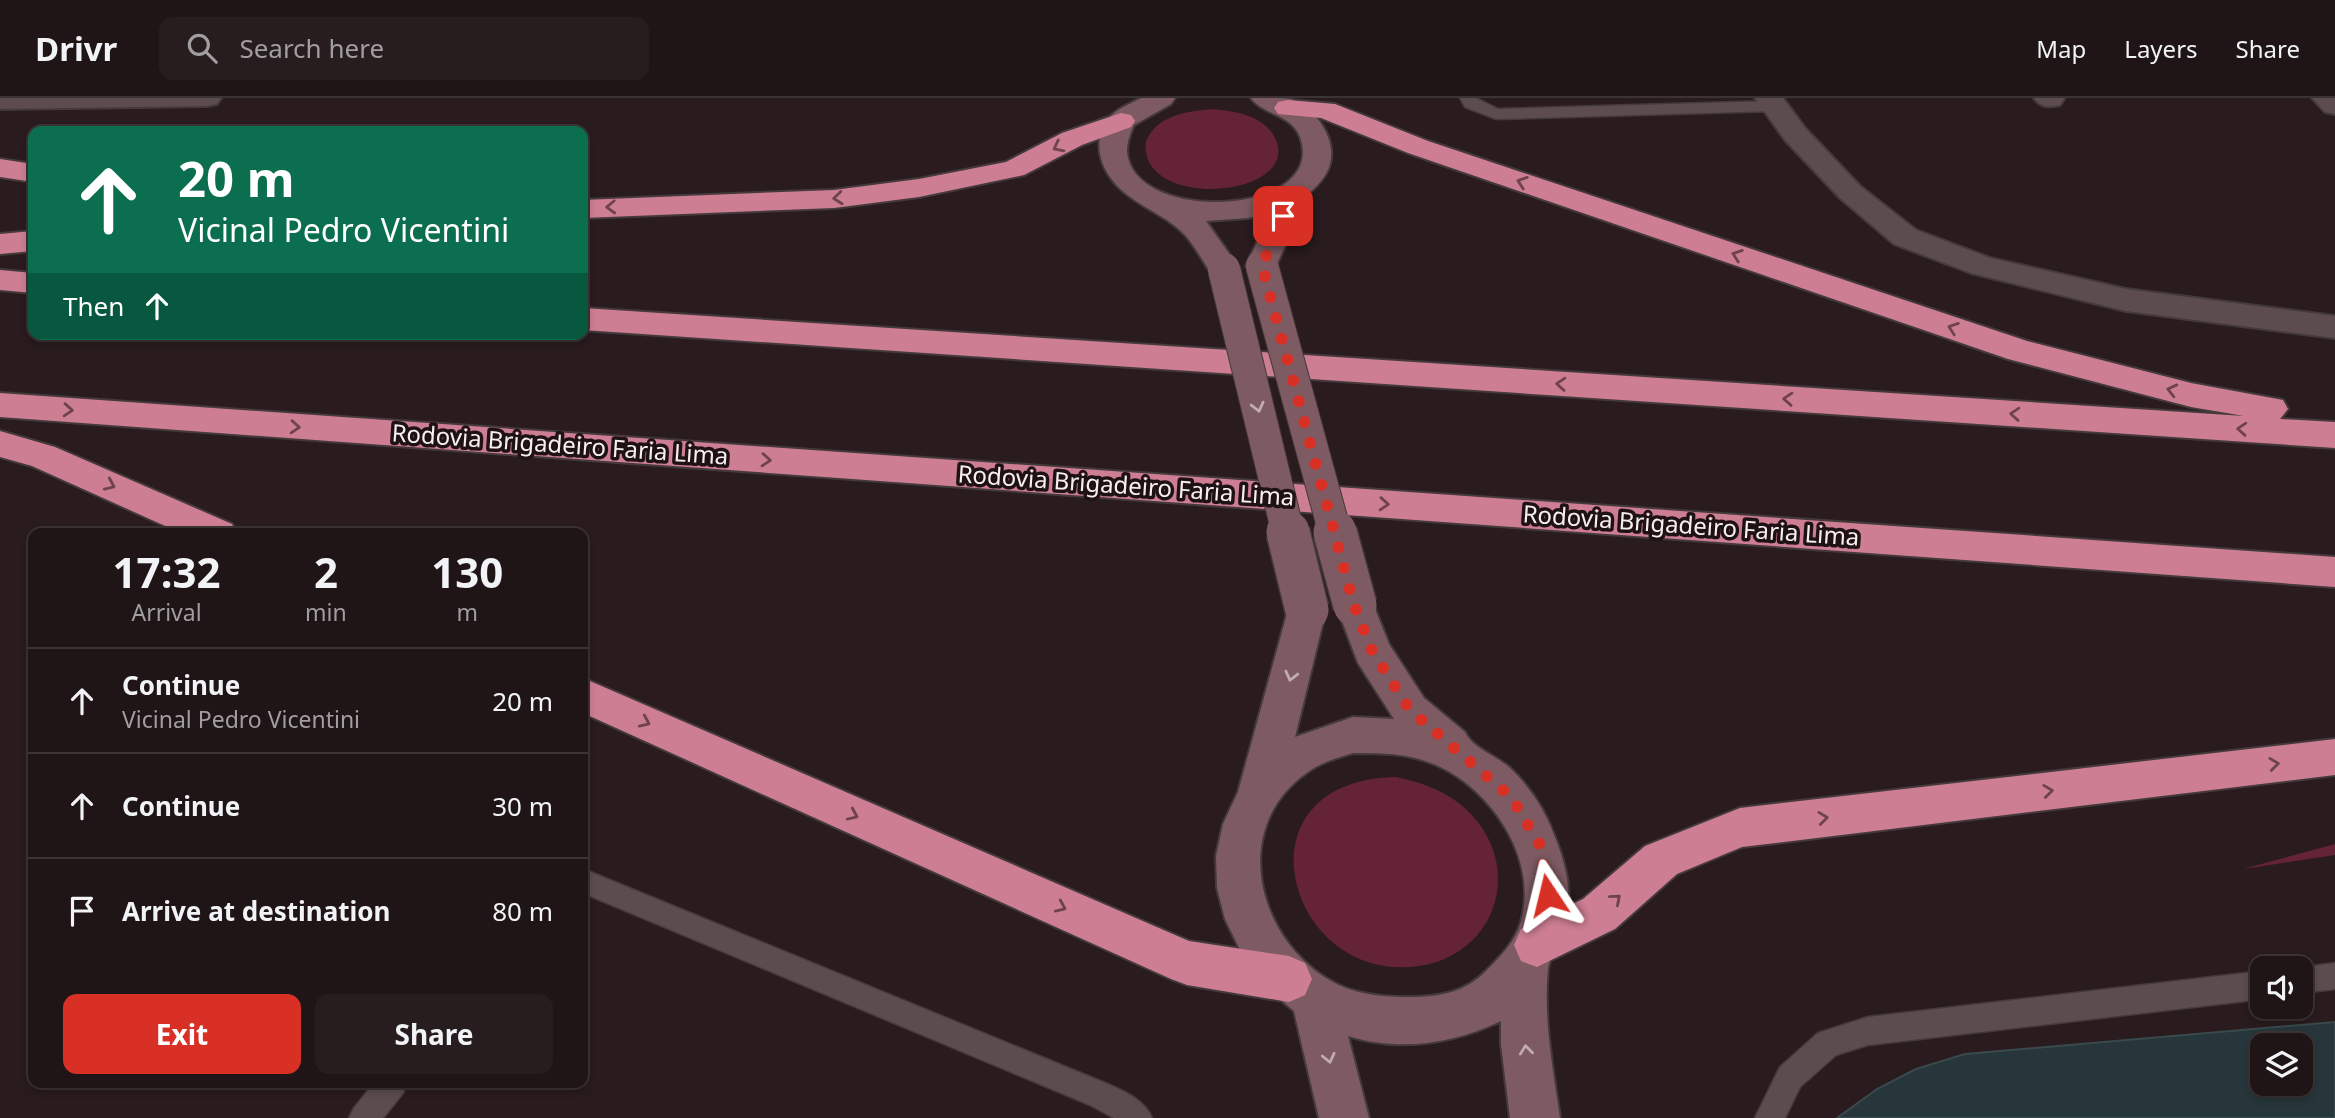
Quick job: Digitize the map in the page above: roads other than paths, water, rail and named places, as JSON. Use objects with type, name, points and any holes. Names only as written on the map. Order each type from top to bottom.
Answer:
[{"type":"highway","points":[[1276,102],[1325,110],[1418,147],[2020,351],[2191,395],[2335,421]]},
{"type":"highway","points":[[588,209],[834,199],[919,188],[1014,169],[1130,111]]},
{"type":"highway","points":[[0,168],[28,172]]},
{"type":"highway","points":[[0,244],[28,242]]},
{"type":"highway","points":[[0,280],[28,282]]},
{"type":"highway","points":[[588,319],[2335,435]]},
{"type":"highway","name":"Rodovia Brigadeiro Faria Lima","points":[[0,405],[2335,572]]},
{"type":"highway","points":[[0,444],[43,456],[205,528]]},
{"type":"highway","points":[[588,697],[1187,962],[1302,988]]},
{"type":"highway","points":[[1531,956],[1599,914],[1661,860],[1740,828],[2335,757]]},
{"type":"main road","points":[[1161,98],[1130,111],[1112,147],[1117,168],[1133,187],[1196,228],[1224,269],[1307,610],[1281,715],[1257,793],[1239,836],[1237,885],[1254,935],[1302,988],[1372,1020],[1431,1022],[1486,1004],[1531,956]]},
{"type":"main road","points":[[1159,202],[1186,210],[1226,212],[1246,210],[1273,202],[1295,190],[1310,174],[1318,157],[1315,139],[1305,122],[1276,102]]},
{"type":"main road","points":[[1295,190],[1262,266],[1354,605],[1372,651],[1410,710],[1511,797],[1539,843],[1548,895],[1531,956],[1525,1044],[1535,1118]]},
{"type":"main road","points":[[1257,793],[1283,765],[1316,746],[1353,735],[1394,735],[1434,744],[1470,762]]},
{"type":"main road","points":[[1302,988],[1344,1118]]},
{"type":"street","points":[[0,102],[207,98]]},
{"type":"street","points":[[2326,98],[2335,106]]},
{"type":"street","points":[[1772,102],[1795,134],[1850,192],[1905,237],[1982,265],[2126,300],[2335,327]]},
{"type":"lane","points":[[1468,98],[1471,104],[1480,110],[1496,114],[1772,102]]},
{"type":"lane","points":[[588,883],[1100,1096],[1125,1108],[1137,1118]]},
{"type":"lane","points":[[2313,979],[2335,976]]},
{"type":"lane","points":[[1770,1118],[1790,1077],[1828,1043],[1868,1031],[2250,987]]},
{"type":"lane","points":[[364,1118],[389,1088]]}]
